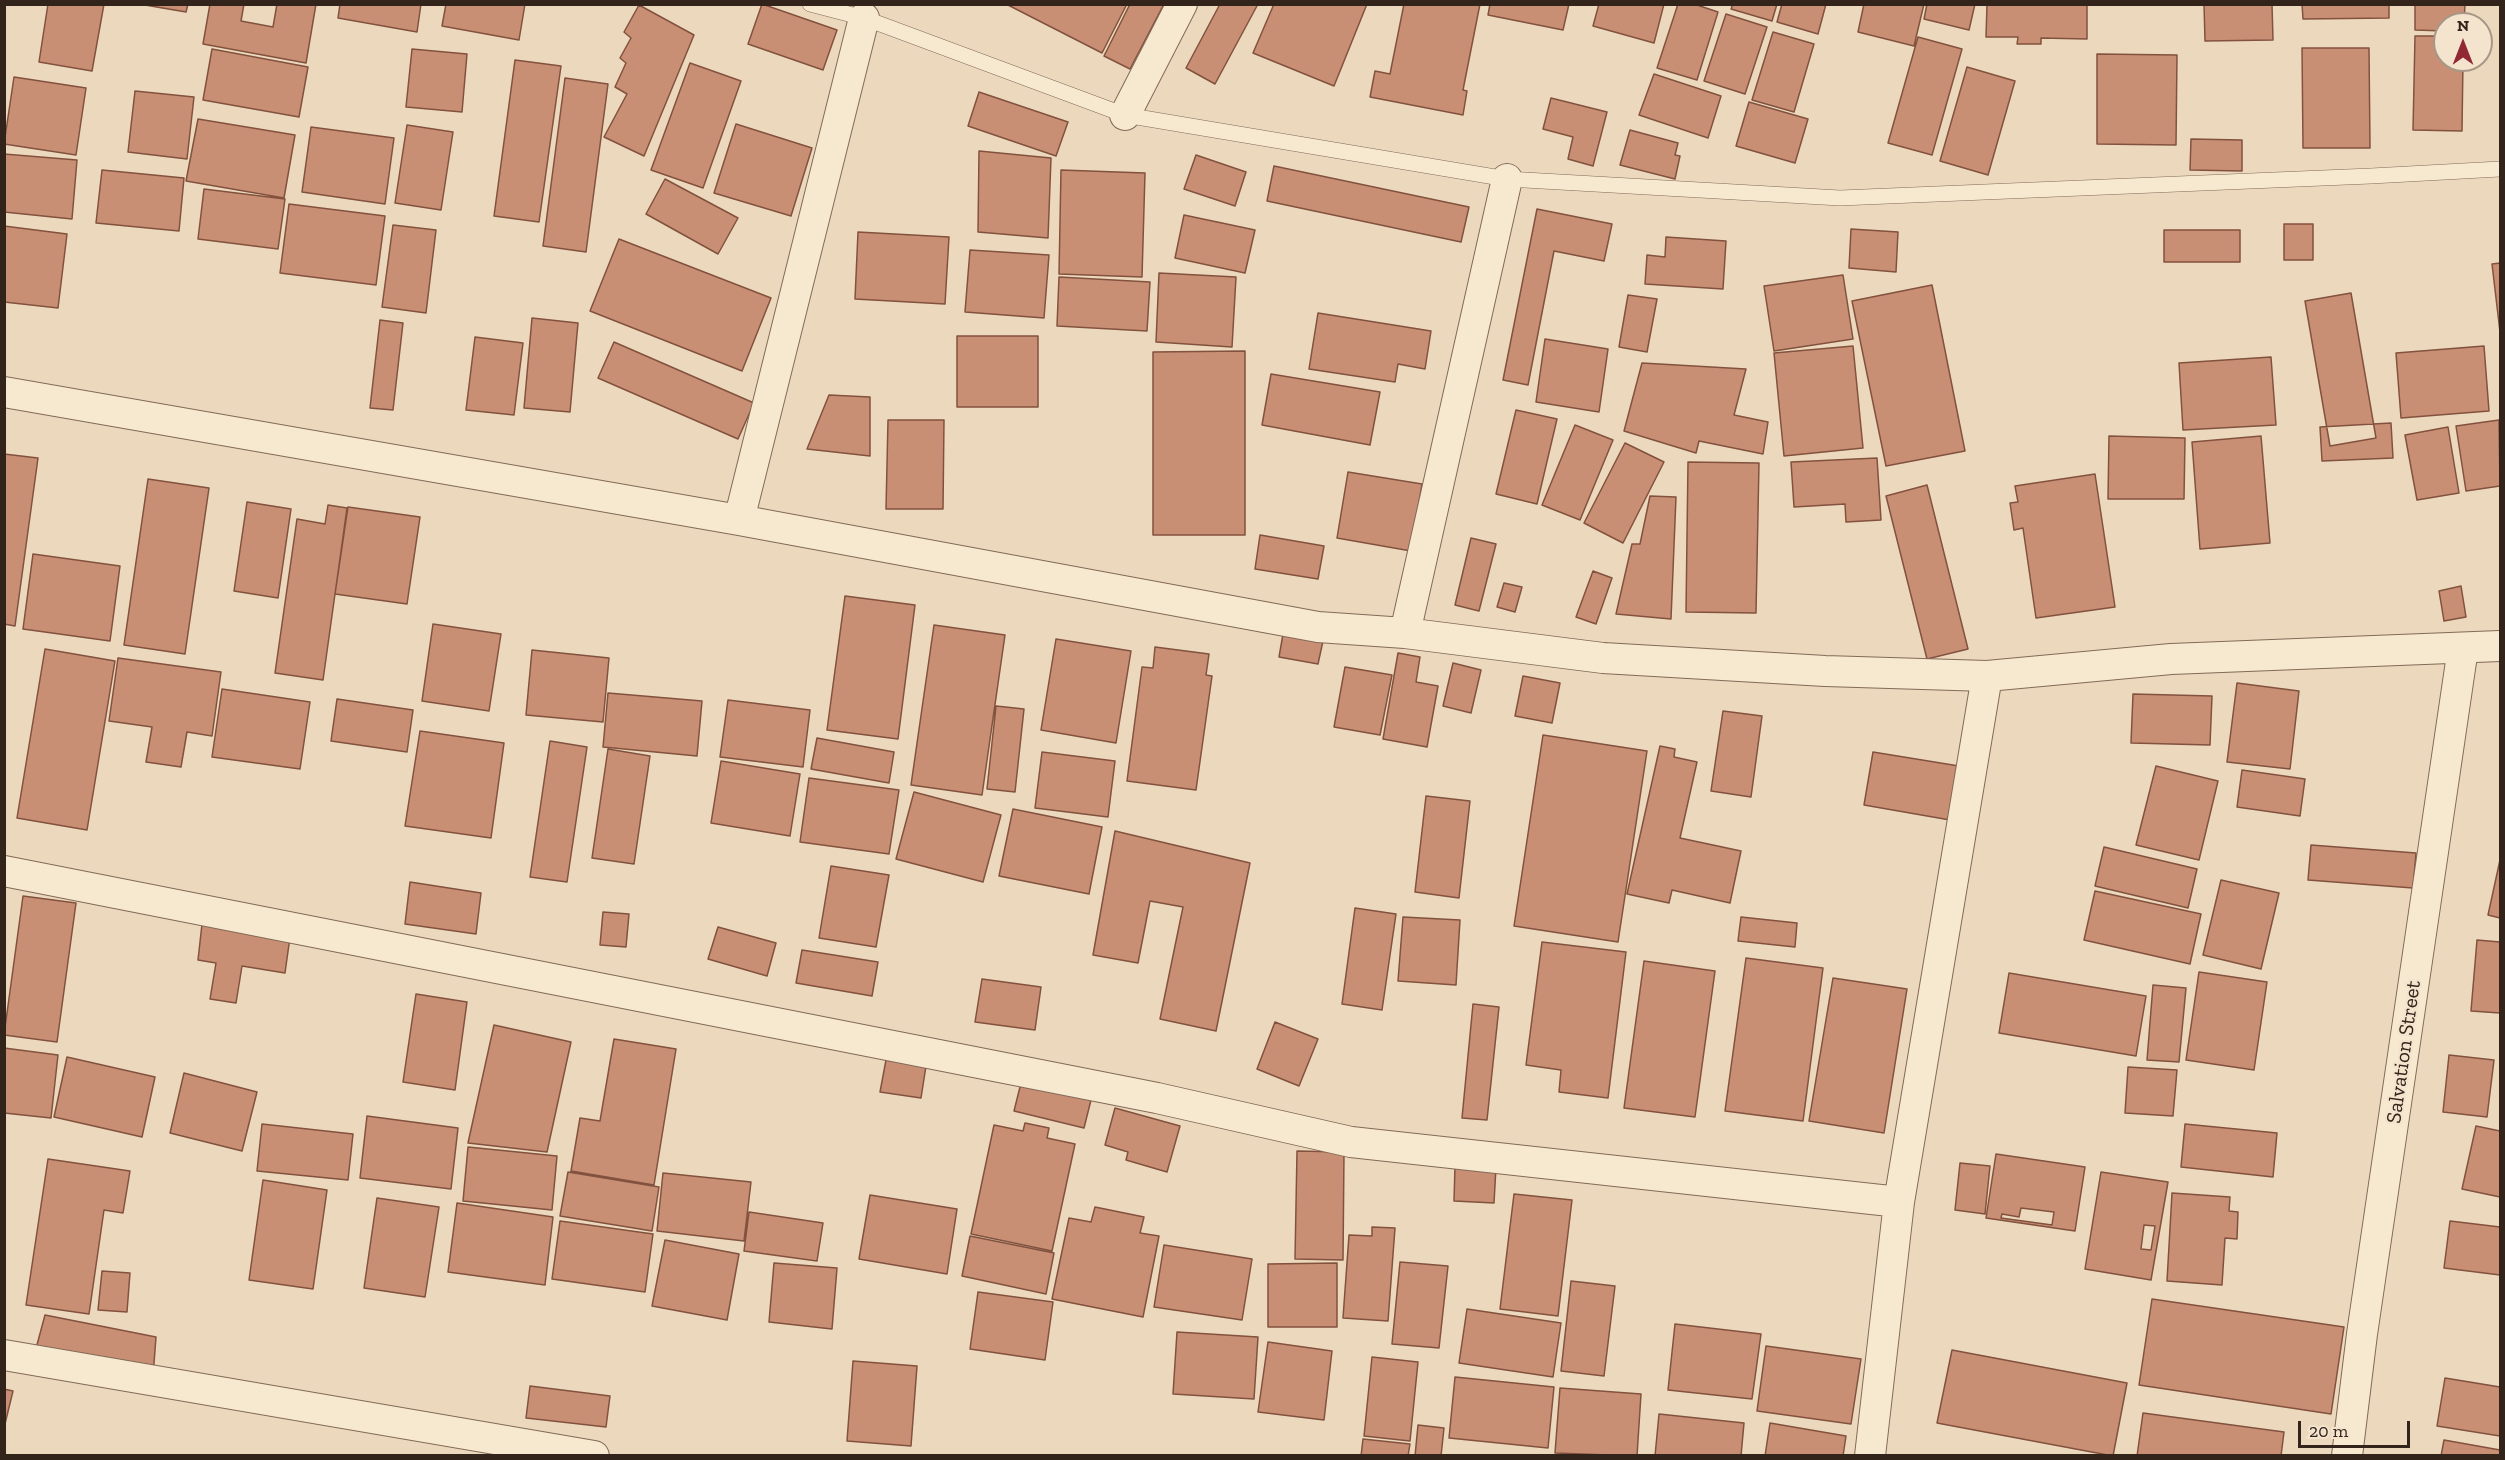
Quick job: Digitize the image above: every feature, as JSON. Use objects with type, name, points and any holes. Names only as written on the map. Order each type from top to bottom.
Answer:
[{"type":"street","points":[[1125,115],[1182,4]]},
{"type":"street","points":[[739,520],[864,18]]},
{"type":"street","points":[[1405,633],[1507,180]]},
{"type":"street","points":[[4,392],[739,520],[1318,627],[1405,633],[1603,658],[1825,671],[1987,676],[2171,659],[2500,646]]},
{"type":"street","name":"Salvation Street","points":[[2347,1455],[2362,1334],[2463,648]]},
{"type":"street","points":[[1870,1455],[1899,1202],[1987,676]]},
{"type":"street","points":[[4,871],[1157,1098],[1350,1142],[1899,1202]]},
{"type":"street","points":[[4,1355],[594,1455]]},
{"type":"lane","points":[[810,4],[864,18],[1125,115],[1507,180],[1840,198],[2500,169]]},
{"type":"building","points":[[48,4],[104,4],[92,71],[39,62]]},
{"type":"building","points":[[139,4],[188,4],[186,12]]},
{"type":"building","points":[[210,4],[244,4],[241,21],[273,27],[277,4],[316,4],[306,63],[203,44]]},
{"type":"building","points":[[340,4],[421,4],[417,32],[338,18]]},
{"type":"building","points":[[446,4],[525,4],[519,40],[442,26]]},
{"type":"building","points":[[762,4],[837,30],[823,70],[748,44]]},
{"type":"building","points":[[1006,4],[1127,4],[1102,53]]},
{"type":"building","points":[[1130,4],[1164,4],[1130,69],[1104,56]]},
{"type":"building","points":[[1220,4],[1258,4],[1215,84],[1186,68]]},
{"type":"building","points":[[1274,4],[1367,4],[1334,86],[1253,53]]},
{"type":"building","points":[[1404,4],[1480,4],[1463,90],[1467,91],[1463,115],[1370,97],[1375,71],[1390,74]]},
{"type":"building","points":[[1490,4],[1569,4],[1563,30],[1488,15]]},
{"type":"building","points":[[1599,4],[1664,4],[1654,43],[1593,26]]},
{"type":"building","points":[[1678,4],[1694,4],[1718,12],[1697,80],[1657,68]]},
{"type":"building","points":[[1733,4],[1777,4],[1772,21],[1731,9]]},
{"type":"building","points":[[1782,4],[1826,4],[1818,34],[1777,22]]},
{"type":"building","points":[[1864,4],[1924,4],[1914,46],[1858,32]]},
{"type":"building","points":[[1927,4],[1975,4],[1969,30],[1924,19]]},
{"type":"building","points":[[1987,4],[2087,4],[2087,39],[2041,38],[2041,44],[2017,44],[2018,37],[1986,37]]},
{"type":"building","points":[[2204,4],[2272,4],[2273,40],[2205,41]]},
{"type":"building","points":[[2302,4],[2389,4],[2389,18],[2303,19]]},
{"type":"building","points":[[2415,4],[2465,4],[2465,12],[2433,12],[2433,31],[2415,30]]},
{"type":"building","points":[[639,5],[694,35],[644,156],[604,137],[627,94],[615,87],[626,63],[620,58],[631,38],[624,32]]},
{"type":"building","points":[[1726,14],[1767,27],[1745,94],[1704,81]]},
{"type":"building","points":[[1773,32],[1814,44],[1794,112],[1752,100]]},
{"type":"building","points":[[2415,36],[2433,36],[2433,72],[2463,72],[2462,131],[2413,130]]},
{"type":"building","points":[[1918,37],[1962,49],[1932,155],[1888,143]]},
{"type":"building","points":[[2302,48],[2369,48],[2370,148],[2303,148]]},
{"type":"building","points":[[212,49],[308,67],[299,117],[203,100]]},
{"type":"building","points":[[412,49],[467,54],[462,112],[406,107]]},
{"type":"building","points":[[2097,54],[2177,55],[2176,145],[2097,144]]},
{"type":"building","points":[[515,60],[561,66],[539,222],[494,216]]},
{"type":"building","points":[[690,63],[741,81],[703,188],[651,170]]},
{"type":"building","points":[[1967,67],[2015,81],[1988,175],[1940,161]]},
{"type":"building","points":[[1654,74],[1721,96],[1708,138],[1639,115]]},
{"type":"building","points":[[14,77],[86,88],[76,155],[4,144]]},
{"type":"building","points":[[565,78],[608,84],[586,252],[543,246]]},
{"type":"building","points":[[135,91],[194,97],[187,159],[128,152]]},
{"type":"building","points":[[979,92],[1068,122],[1056,156],[968,126]]},
{"type":"building","points":[[1551,98],[1607,112],[1593,166],[1568,159],[1573,137],[1543,129]]},
{"type":"building","points":[[1749,102],[1808,119],[1795,163],[1736,146]]},
{"type":"building","points":[[198,119],[295,135],[284,198],[186,181]]},
{"type":"building","points":[[736,124],[812,148],[791,216],[714,193]]},
{"type":"building","points":[[407,125],[453,132],[441,210],[395,203]]},
{"type":"building","points":[[311,127],[394,138],[385,204],[302,192]]},
{"type":"building","points":[[1630,130],[1678,143],[1675,155],[1680,156],[1675,179],[1620,165]]},
{"type":"building","points":[[2191,139],[2242,140],[2242,171],[2190,170]]},
{"type":"building","points":[[979,151],[1051,158],[1048,238],[978,232]]},
{"type":"building","points":[[4,154],[77,160],[72,219],[4,212]]},
{"type":"building","points":[[1196,155],[1246,172],[1235,206],[1184,189]]},
{"type":"building","points":[[1274,166],[1469,207],[1461,242],[1267,201]]},
{"type":"building","points":[[102,170],[184,178],[179,231],[96,223]]},
{"type":"building","points":[[1061,170],[1145,173],[1142,277],[1059,274]]},
{"type":"building","points":[[665,179],[738,218],[718,254],[646,214]]},
{"type":"building","points":[[204,189],[285,199],[278,249],[198,239]]},
{"type":"building","points":[[289,204],[385,216],[376,285],[280,273]]},
{"type":"building","points":[[1537,209],[1612,224],[1604,261],[1554,251],[1528,385],[1503,380]]},
{"type":"building","points":[[1184,215],[1255,230],[1245,273],[1175,258]]},
{"type":"building","points":[[2284,224],[2313,224],[2313,260],[2284,260]]},
{"type":"building","points":[[393,225],[436,230],[426,313],[382,307]]},
{"type":"building","points":[[4,226],[67,234],[58,308],[4,302]]},
{"type":"building","points":[[1851,229],[1898,232],[1896,272],[1849,268]]},
{"type":"building","points":[[2164,230],[2240,230],[2240,262],[2164,262]]},
{"type":"building","points":[[858,232],[949,237],[945,304],[855,299]]},
{"type":"building","points":[[1666,237],[1726,241],[1723,289],[1645,284],[1647,255],[1665,257]]},
{"type":"building","points":[[619,239],[771,298],[742,371],[590,311]]},
{"type":"building","points":[[970,250],[1049,255],[1044,318],[965,312]]},
{"type":"building","points":[[2500,263],[2500,332],[2492,264]]},
{"type":"building","points":[[1159,273],[1236,277],[1232,347],[1156,342]]},
{"type":"building","points":[[1843,275],[1853,339],[1774,351],[1764,286]]},
{"type":"building","points":[[1059,277],[1150,282],[1147,331],[1057,326]]},
{"type":"building","points":[[1932,285],[1965,451],[1886,466],[1852,301]]},
{"type":"building","points":[[2351,293],[2376,438],[2330,446],[2305,301]]},
{"type":"building","points":[[1628,295],[1657,299],[1647,352],[1619,347]]},
{"type":"building","points":[[1318,313],[1431,331],[1425,369],[1398,364],[1395,382],[1309,369]]},
{"type":"building","points":[[532,318],[578,323],[570,412],[524,408]]},
{"type":"building","points":[[380,320],[403,323],[393,410],[370,408]]},
{"type":"building","points":[[957,336],[1038,336],[1038,407],[957,407]]},
{"type":"building","points":[[475,337],[523,343],[514,415],[466,410]]},
{"type":"building","points":[[1545,339],[1608,349],[1599,412],[1536,402]]},
{"type":"building","points":[[614,342],[754,403],[738,439],[598,378]]},
{"type":"building","points":[[1853,346],[1863,448],[1784,456],[1774,353]]},
{"type":"building","points":[[2484,346],[2489,411],[2401,418],[2396,353]]},
{"type":"building","points":[[1245,351],[1245,535],[1153,535],[1153,352]]},
{"type":"building","points":[[2271,357],[2276,425],[2183,430],[2179,363]]},
{"type":"building","points":[[1642,363],[1746,369],[1734,415],[1768,422],[1763,454],[1699,441],[1696,453],[1624,431]]},
{"type":"building","points":[[1271,374],[1380,392],[1370,445],[1262,425]]},
{"type":"building","points":[[829,395],[870,397],[870,456],[807,449]]},
{"type":"building","points":[[1516,410],[1557,419],[1537,504],[1496,494]]},
{"type":"building","points":[[888,420],[944,420],[943,509],[886,509]]},
{"type":"building","points":[[2499,420],[2500,486],[2466,491],[2456,426]]},
{"type":"building","points":[[2391,423],[2393,458],[2322,461],[2320,427]]},
{"type":"building","points":[[1575,425],[1613,440],[1580,520],[1542,505]]},
{"type":"building","points":[[2448,427],[2459,493],[2417,500],[2405,435]]},
{"type":"building","points":[[2109,436],[2185,438],[2184,499],[2108,499]]},
{"type":"building","points":[[2261,436],[2270,543],[2200,549],[2192,442]]},
{"type":"building","points":[[1625,443],[1664,462],[1623,543],[1584,523]]},
{"type":"building","points":[[4,454],[38,458],[15,626],[4,624]]},
{"type":"building","points":[[1877,458],[1881,520],[1846,522],[1845,504],[1794,507],[1791,462]]},
{"type":"building","points":[[1688,462],[1759,463],[1756,613],[1686,612]]},
{"type":"building","points":[[1348,472],[1422,484],[1411,551],[1337,538]]},
{"type":"building","points":[[2095,474],[2115,607],[2036,618],[2023,528],[2014,530],[2010,503],[2018,502],[2015,486]]},
{"type":"building","points":[[148,479],[209,488],[185,654],[124,645]]},
{"type":"building","points":[[1927,485],[1968,649],[1927,659],[1886,496]]},
{"type":"building","points":[[1650,496],[1676,497],[1671,619],[1616,614],[1632,544],[1640,544]]},
{"type":"building","points":[[247,502],[291,509],[278,598],[234,591]]},
{"type":"building","points":[[328,505],[347,508],[323,680],[275,673],[297,519],[325,524]]},
{"type":"building","points":[[348,507],[420,517],[407,604],[335,594]]},
{"type":"building","points":[[1260,535],[1324,546],[1318,579],[1255,569]]},
{"type":"building","points":[[1471,538],[1496,544],[1479,611],[1455,605]]},
{"type":"building","points":[[33,554],[120,566],[110,641],[23,629]]},
{"type":"building","points":[[1593,571],[1612,578],[1596,624],[1576,617]]},
{"type":"building","points":[[1504,583],[1522,587],[1515,612],[1497,607]]},
{"type":"building","points":[[2461,586],[2466,617],[2444,621],[2439,591]]},
{"type":"building","points":[[845,596],[915,605],[898,739],[827,730]]},
{"type":"building","points":[[433,624],[501,634],[489,711],[422,701]]},
{"type":"building","points":[[934,625],[1005,635],[982,795],[911,785]]},
{"type":"building","points":[[1283,634],[1323,641],[1318,664],[1279,657]]},
{"type":"building","points":[[1056,639],[1131,651],[1116,743],[1041,730]]},
{"type":"building","points":[[1155,647],[1209,654],[1206,675],[1212,676],[1196,790],[1127,781],[1142,667],[1153,668]]},
{"type":"building","points":[[45,649],[115,661],[87,830],[17,818]]},
{"type":"building","points":[[532,650],[609,658],[603,722],[526,715]]},
{"type":"building","points":[[1398,653],[1420,657],[1416,682],[1438,686],[1427,747],[1383,739]]},
{"type":"building","points":[[118,658],[221,672],[212,736],[187,732],[181,767],[146,762],[152,727],[109,721]]},
{"type":"building","points":[[1453,663],[1481,670],[1471,713],[1443,706]]},
{"type":"building","points":[[1345,667],[1392,675],[1380,735],[1334,727]]},
{"type":"building","points":[[1523,676],[1560,683],[1552,723],[1515,716]]},
{"type":"building","points":[[2237,683],[2299,691],[2290,769],[2227,762]]},
{"type":"building","points":[[222,689],[310,702],[300,769],[212,757]]},
{"type":"building","points":[[608,693],[702,701],[697,756],[603,747]]},
{"type":"building","points":[[2133,694],[2212,696],[2210,745],[2131,743]]},
{"type":"building","points":[[337,699],[413,710],[407,752],[331,741]]},
{"type":"building","points":[[728,700],[810,710],[803,767],[720,757]]},
{"type":"building","points":[[996,706],[1024,709],[1015,792],[987,789]]},
{"type":"building","points":[[1723,711],[1762,716],[1751,797],[1711,791]]},
{"type":"building","points":[[420,731],[504,743],[491,838],[405,826]]},
{"type":"building","points":[[1543,735],[1647,751],[1618,942],[1514,926]]},
{"type":"building","points":[[817,738],[894,752],[889,783],[811,769]]},
{"type":"building","points":[[550,741],[587,747],[567,882],[530,877]]},
{"type":"building","points":[[1660,746],[1675,749],[1674,757],[1697,762],[1680,838],[1741,851],[1730,903],[1672,890],[1669,903],[1627,894]]},
{"type":"building","points":[[608,749],[650,756],[634,864],[592,858]]},
{"type":"building","points":[[1042,752],[1115,761],[1108,817],[1035,808]]},
{"type":"building","points":[[1873,752],[1959,766],[1950,820],[1864,805]]},
{"type":"building","points":[[721,761],[800,774],[790,836],[711,823]]},
{"type":"building","points":[[2156,766],[2218,781],[2199,860],[2136,845]]},
{"type":"building","points":[[2242,770],[2305,779],[2300,816],[2237,807]]},
{"type":"building","points":[[809,778],[899,790],[889,854],[800,842]]},
{"type":"building","points":[[914,792],[1001,815],[983,882],[896,859]]},
{"type":"building","points":[[1426,796],[1470,801],[1459,898],[1415,892]]},
{"type":"building","points":[[1013,809],[1102,827],[1089,894],[999,876]]},
{"type":"building","points":[[1115,831],[1250,863],[1216,1031],[1160,1019],[1183,907],[1150,901],[1138,963],[1093,955]]},
{"type":"building","points":[[2311,845],[2416,853],[2413,888],[2308,880]]},
{"type":"building","points":[[2104,847],[2197,869],[2188,908],[2095,886]]},
{"type":"building","points":[[2500,860],[2500,918],[2488,915]]},
{"type":"building","points":[[831,866],[889,875],[876,947],[819,938]]},
{"type":"building","points":[[2221,880],[2279,893],[2261,969],[2203,955]]},
{"type":"building","points":[[410,882],[481,893],[476,934],[405,924]]},
{"type":"building","points":[[2095,891],[2201,914],[2190,964],[2084,940]]},
{"type":"building","points":[[23,896],[76,903],[57,1042],[4,1035]]},
{"type":"building","points":[[1355,908],[1396,914],[1382,1010],[1342,1004]]},
{"type":"building","points":[[603,912],[629,914],[626,947],[600,945]]},
{"type":"building","points":[[1403,917],[1460,920],[1456,985],[1398,981]]},
{"type":"building","points":[[1741,917],[1797,923],[1795,947],[1738,941]]},
{"type":"building","points":[[202,924],[290,937],[285,973],[242,966],[236,1003],[210,999],[216,963],[198,960]]},
{"type":"building","points":[[718,927],[776,943],[767,976],[708,959]]},
{"type":"building","points":[[2477,940],[2500,942],[2500,1013],[2471,1011]]},
{"type":"building","points":[[1542,942],[1626,952],[1608,1098],[1559,1092],[1561,1070],[1526,1065]]},
{"type":"building","points":[[802,950],[878,962],[872,996],[796,983]]},
{"type":"building","points":[[1746,958],[1823,968],[1803,1121],[1725,1111]]},
{"type":"building","points":[[1644,961],[1715,971],[1695,1117],[1624,1108]]},
{"type":"building","points":[[2199,972],[2267,982],[2254,1070],[2186,1060]]},
{"type":"building","points":[[2009,973],[2146,996],[2136,1056],[1999,1033]]},
{"type":"building","points":[[1833,978],[1907,989],[1884,1133],[1809,1121]]},
{"type":"building","points":[[982,979],[1041,987],[1035,1030],[975,1022]]},
{"type":"building","points":[[2153,985],[2186,988],[2179,1062],[2147,1060]]},
{"type":"building","points":[[416,994],[467,1002],[455,1090],[403,1082]]},
{"type":"building","points":[[1473,1004],[1499,1007],[1487,1120],[1462,1118]]},
{"type":"building","points":[[1275,1022],[1318,1039],[1299,1086],[1257,1069]]},
{"type":"building","points":[[494,1025],[571,1042],[547,1152],[468,1143]]},
{"type":"building","points":[[614,1039],[676,1049],[654,1185],[571,1171],[580,1118],[600,1121]]},
{"type":"building","points":[[4,1048],[58,1055],[51,1118],[4,1113]]},
{"type":"building","points":[[2449,1055],[2494,1060],[2487,1117],[2443,1112]]},
{"type":"building","points":[[67,1057],[155,1077],[142,1137],[54,1117]]},
{"type":"building","points":[[886,1060],[926,1066],[921,1098],[880,1092]]},
{"type":"building","points":[[2128,1067],[2177,1070],[2173,1116],[2125,1113]]},
{"type":"building","points":[[184,1073],[257,1092],[242,1151],[170,1133]]},
{"type":"building","points":[[1021,1083],[1091,1100],[1084,1128],[1014,1111]]},
{"type":"building","points":[[1115,1108],[1180,1126],[1167,1172],[1126,1160],[1128,1152],[1105,1145]]},
{"type":"building","points":[[367,1116],[458,1128],[451,1189],[360,1178]]},
{"type":"building","points":[[1025,1123],[1049,1128],[1047,1138],[1075,1144],[1052,1251],[971,1234],[994,1125],[1023,1131]]},
{"type":"building","points":[[262,1124],[353,1134],[348,1180],[257,1171]]},
{"type":"building","points":[[2185,1124],[2277,1133],[2273,1177],[2181,1167]]},
{"type":"building","points":[[2476,1126],[2500,1131],[2500,1197],[2462,1189]]},
{"type":"building","points":[[468,1147],[557,1156],[552,1210],[463,1201]]},
{"type":"building","points":[[1297,1151],[1344,1152],[1343,1260],[1295,1259]]},
{"type":"building","points":[[1996,1154],[2085,1167],[2075,1231],[1986,1218]],"holes":[[[2021,1208],[2054,1212],[2052,1225],[2001,1218],[2002,1214],[2019,1217]]]},
{"type":"building","points":[[48,1159],[130,1171],[123,1213],[104,1210],[89,1314],[26,1305]]},
{"type":"building","points":[[1960,1163],[1990,1166],[1985,1214],[1955,1210]]},
{"type":"building","points":[[1455,1166],[1496,1167],[1494,1203],[1454,1201]]},
{"type":"building","points":[[568,1172],[659,1187],[652,1231],[560,1216]]},
{"type":"building","points":[[2101,1172],[2168,1182],[2151,1280],[2085,1269]],"holes":[[[2144,1225],[2155,1226],[2151,1250],[2141,1249]]]},
{"type":"building","points":[[663,1173],[751,1182],[744,1241],[657,1231]]},
{"type":"building","points":[[263,1180],[327,1190],[313,1289],[249,1280]]},
{"type":"building","points":[[2172,1193],[2230,1197],[2229,1211],[2238,1212],[2237,1239],[2225,1238],[2222,1285],[2167,1281]]},
{"type":"building","points":[[1514,1194],[1572,1200],[1558,1316],[1500,1309]]},
{"type":"building","points":[[870,1195],[957,1209],[947,1274],[859,1259]]},
{"type":"building","points":[[377,1198],[439,1207],[425,1297],[364,1288]]},
{"type":"building","points":[[457,1203],[553,1217],[545,1285],[448,1272]]},
{"type":"building","points":[[1095,1207],[1144,1217],[1140,1233],[1159,1236],[1143,1317],[1052,1299],[1069,1218],[1091,1222]]},
{"type":"building","points":[[749,1212],[823,1223],[817,1261],[744,1251]]},
{"type":"building","points":[[560,1221],[653,1234],[645,1292],[552,1279]]},
{"type":"building","points":[[2450,1221],[2500,1227],[2500,1275],[2444,1268]]},
{"type":"building","points":[[1372,1227],[1395,1228],[1388,1321],[1343,1318],[1349,1235],[1372,1236]]},
{"type":"building","points":[[970,1236],[1054,1253],[1046,1294],[962,1276]]},
{"type":"building","points":[[665,1240],[739,1254],[727,1320],[652,1306]]},
{"type":"building","points":[[1164,1245],[1252,1259],[1242,1320],[1154,1307]]},
{"type":"building","points":[[1400,1262],[1448,1266],[1439,1348],[1392,1344]]},
{"type":"building","points":[[774,1263],[837,1268],[832,1329],[769,1322]]},
{"type":"building","points":[[1337,1263],[1337,1327],[1268,1327],[1268,1264]]},
{"type":"building","points":[[102,1271],[130,1273],[127,1312],[98,1310]]},
{"type":"building","points":[[1571,1281],[1615,1286],[1604,1376],[1561,1371]]},
{"type":"building","points":[[978,1292],[1053,1302],[1045,1360],[970,1349]]},
{"type":"building","points":[[2152,1299],[2344,1327],[2331,1414],[2139,1385]]},
{"type":"building","points":[[1467,1309],[1561,1323],[1553,1377],[1459,1363]]},
{"type":"building","points":[[45,1315],[156,1337],[153,1376],[34,1356]]},
{"type":"building","points":[[1675,1324],[1761,1334],[1752,1399],[1668,1390]]},
{"type":"building","points":[[1177,1332],[1258,1337],[1254,1399],[1173,1394]]},
{"type":"building","points":[[1268,1342],[1332,1351],[1324,1420],[1258,1412]]},
{"type":"building","points":[[1766,1346],[1861,1359],[1851,1424],[1757,1411]]},
{"type":"building","points":[[1952,1350],[2127,1383],[2113,1456],[1937,1423]]},
{"type":"building","points":[[1372,1357],[1418,1362],[1410,1441],[1364,1436]]},
{"type":"building","points":[[853,1361],[917,1366],[911,1446],[847,1441]]},
{"type":"building","points":[[1455,1377],[1554,1387],[1548,1448],[1449,1438]]},
{"type":"building","points":[[2445,1378],[2500,1387],[2500,1436],[2437,1426]]},
{"type":"building","points":[[530,1386],[610,1396],[606,1427],[526,1418]]},
{"type":"building","points":[[1560,1388],[1641,1394],[1637,1456],[1555,1453]]},
{"type":"building","points":[[4,1389],[13,1391],[4,1428]]},
{"type":"building","points":[[2143,1413],[2284,1432],[2281,1456],[2137,1456]]},
{"type":"building","points":[[1659,1414],[1744,1423],[1741,1456],[1655,1456]]},
{"type":"building","points":[[1770,1423],[1846,1436],[1843,1456],[1765,1456]]},
{"type":"building","points":[[1418,1425],[1444,1428],[1441,1456],[1415,1456]]},
{"type":"building","points":[[1363,1439],[1410,1444],[1408,1456],[1361,1456]]},
{"type":"building","points":[[2444,1440],[2500,1450],[2500,1456],[2441,1456]]}]
